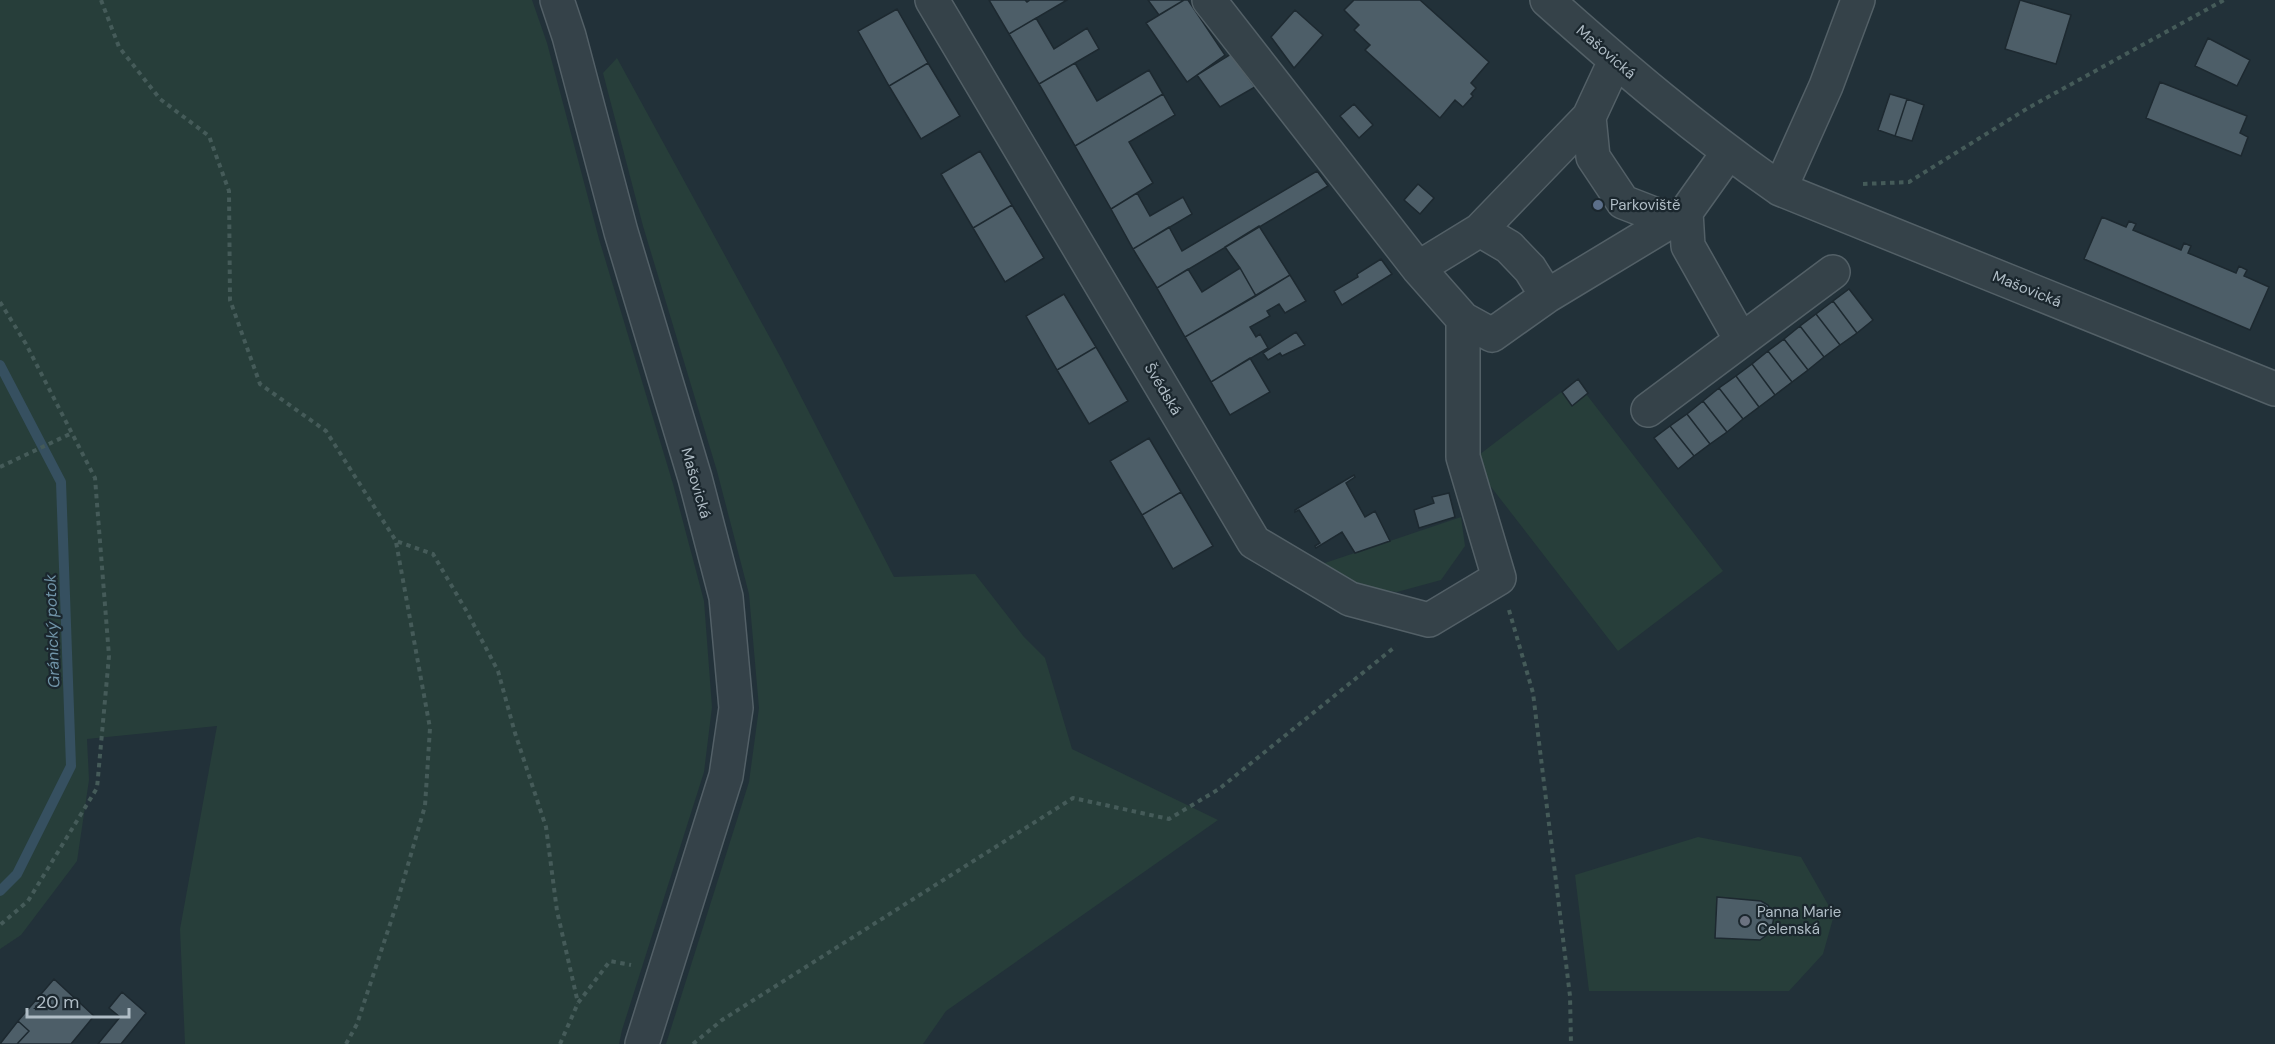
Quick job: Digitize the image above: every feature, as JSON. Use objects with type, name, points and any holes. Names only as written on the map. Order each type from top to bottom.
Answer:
[{"type":"street","name":"Mašovická","points":[[557,0],[569,36],[621,232],[695,478],[726,597],[736,708],[726,776],[642,1044]]},
{"type":"street","name":"Švédská","points":[[932,0],[1254,542],[1350,599],[1429,620]]},
{"type":"street","points":[[1209,0],[1418,268],[1462,319],[1492,335],[1547,296],[1679,216],[1728,153]]},
{"type":"street","name":"Mašovická","points":[[1547,0],[1615,61],[1728,153],[1780,189],[2275,389]]},
{"type":"street","points":[[1780,189],[1826,86],[1857,0]]},
{"type":"street","points":[[1418,268],[1480,230],[1589,117],[1615,61]]},
{"type":"street","points":[[1589,117],[1593,157],[1623,202],[1679,216]]},
{"type":"street","points":[[1679,216],[1689,246],[1742,340]]},
{"type":"street","points":[[1480,230],[1509,247],[1530,269],[1547,296]]},
{"type":"street","points":[[1648,410],[1833,272]]},
{"type":"street","points":[[1429,620],[1499,578],[1463,457],[1462,319]]},
{"type":"path","points":[[101,0],[119,47],[160,99],[209,136],[229,191],[230,300],[260,384],[326,430],[396,541],[430,728],[425,806],[396,906],[357,1024],[346,1044]]},
{"type":"path","points":[[1862,184],[1909,182],[2028,108],[2224,0]]},
{"type":"path","points":[[0,302],[26,344],[95,478],[109,656],[97,788],[28,901],[0,925]]},
{"type":"path","points":[[0,467],[72,433]]},
{"type":"path","points":[[396,541],[433,554],[498,671],[546,827],[557,911],[578,1003]]},
{"type":"path","points":[[1499,578],[1533,693],[1570,996],[1571,1044]]},
{"type":"path","points":[[693,1044],[722,1020],[1073,798],[1168,819],[1179,813],[1219,789],[1429,620]]},
{"type":"path","points":[[560,1044],[578,1003],[610,961],[665,971]]},
{"type":"green space","points":[[0,0],[532,0],[547,43],[599,239],[673,484],[704,601],[712,707],[704,772],[619,1044],[185,1044],[180,929],[217,726],[87,739],[89,780],[77,861],[21,935],[0,949]]},
{"type":"green space","points":[[617,58],[781,358],[894,577],[975,574],[1024,637],[1045,658],[1072,749],[1218,820],[946,1011],[923,1044],[666,1044],[749,782],[759,708],[749,594],[717,471],[643,226],[603,73]]},
{"type":"green space","points":[[1576,381],[1723,571],[1618,651],[1471,461]]},
{"type":"green space","points":[[1461,517],[1465,546],[1441,580],[1397,592],[1357,586],[1322,564]]},
{"type":"green space","points":[[1698,837],[1801,857],[1834,915],[1823,954],[1789,991],[1589,991],[1575,875]]},
{"type":"building","points":[[989,0],[1025,0],[1027,2],[1030,0],[1067,0],[1009,34]]},
{"type":"building","points":[[1148,0],[1184,0],[1159,15]]},
{"type":"building","points":[[1184,0],[1188,0],[1225,55],[1187,82],[1146,23]]},
{"type":"building","points":[[1354,0],[1420,0],[1489,62],[1471,83],[1476,88],[1471,94],[1473,96],[1463,107],[1455,100],[1440,118],[1365,50],[1370,45],[1354,30],[1359,25],[1344,10]]},
{"type":"building","points":[[2020,0],[2071,15],[2056,64],[2005,49]]},
{"type":"building","points":[[897,9],[928,63],[889,86],[858,31]]},
{"type":"building","points":[[1295,10],[1323,35],[1294,68],[1271,37]]},
{"type":"building","points":[[1036,18],[1054,49],[1087,28],[1099,49],[1039,84],[1009,34]]},
{"type":"building","points":[[2208,38],[2250,60],[2237,86],[2195,66]]},
{"type":"building","points":[[1231,54],[1255,87],[1220,107],[1197,75]]},
{"type":"building","points":[[928,63],[960,116],[921,139],[889,86]]},
{"type":"building","points":[[1075,63],[1097,101],[1149,70],[1163,94],[1075,146],[1039,84]]},
{"type":"building","points":[[2160,82],[2247,116],[2240,133],[2248,137],[2241,156],[2146,118]]},
{"type":"building","points":[[1163,94],[1175,115],[1129,142],[1153,183],[1111,209],[1075,146]]},
{"type":"building","points":[[1890,94],[1907,99],[1895,136],[1878,130]]},
{"type":"building","points":[[1907,99],[1924,105],[1912,141],[1895,136]]},
{"type":"building","points":[[1354,104],[1373,125],[1359,138],[1340,116]]},
{"type":"building","points":[[980,151],[1012,205],[973,228],[941,174]]},
{"type":"building","points":[[1317,171],[1328,186],[1157,288],[1133,249],[1169,227],[1182,251]]},
{"type":"building","points":[[1418,184],[1434,198],[1420,214],[1404,200]]},
{"type":"building","points":[[1137,193],[1150,216],[1183,197],[1192,214],[1133,249],[1111,209]]},
{"type":"building","points":[[1012,205],[1044,258],[1005,282],[973,228]]},
{"type":"building","points":[[2102,217],[2126,227],[2129,221],[2136,224],[2133,230],[2181,250],[2184,243],[2191,246],[2188,253],[2236,273],[2239,266],[2247,270],[2244,276],[2269,287],[2250,330],[2084,259]]},
{"type":"building","points":[[1259,226],[1290,275],[1256,296],[1225,247]]},
{"type":"building","points":[[1381,259],[1392,274],[1342,305],[1334,291],[1358,277],[1357,274]]},
{"type":"building","points":[[1240,268],[1256,296],[1185,337],[1157,288],[1188,269],[1202,292]]},
{"type":"building","points":[[1290,275],[1306,301],[1285,313],[1279,304],[1267,311],[1270,316],[1250,327],[1256,337],[1260,334],[1268,348],[1211,382],[1185,337]]},
{"type":"building","points":[[1849,289],[1873,320],[1857,333],[1833,301]]},
{"type":"building","points":[[1064,294],[1096,347],[1057,370],[1026,316]]},
{"type":"building","points":[[1833,301],[1857,333],[1840,345],[1816,314]]},
{"type":"building","points":[[1816,314],[1840,345],[1824,357],[1800,326]]},
{"type":"building","points":[[1800,326],[1824,357],[1808,370],[1784,339]]},
{"type":"building","points":[[1296,332],[1305,345],[1282,356],[1280,353],[1268,360],[1263,353]]},
{"type":"building","points":[[1784,339],[1808,370],[1792,382],[1768,351]]},
{"type":"building","points":[[1096,347],[1128,401],[1089,424],[1057,370]]},
{"type":"building","points":[[1768,351],[1792,382],[1775,395],[1752,364]]},
{"type":"building","points":[[1250,358],[1270,392],[1230,415],[1211,382]]},
{"type":"building","points":[[1752,364],[1775,395],[1759,407],[1736,376]]},
{"type":"building","points":[[1736,376],[1759,407],[1743,419],[1719,388]]},
{"type":"building","points":[[1578,379],[1588,393],[1572,406],[1562,392]]},
{"type":"building","points":[[1719,388],[1743,419],[1727,432],[1703,401]]},
{"type":"building","points":[[1703,401],[1727,432],[1710,444],[1687,414]]},
{"type":"building","points":[[1687,414],[1710,444],[1694,456],[1670,426]]},
{"type":"building","points":[[1670,426],[1694,456],[1678,469],[1654,438]]},
{"type":"building","points":[[1149,438],[1181,492],[1142,515],[1110,461]]},
{"type":"building","points":[[1354,475],[1355,477],[1346,483],[1365,517],[1375,511],[1390,541],[1355,553],[1342,532],[1316,548],[1315,546],[1320,543],[1299,510],[1295,512],[1295,510]]},
{"type":"building","points":[[1181,492],[1213,546],[1173,569],[1142,515]]},
{"type":"building","points":[[1449,493],[1455,517],[1419,528],[1414,510],[1434,503],[1432,497]]},
{"type":"building","name":"Panna Marie Celenská","points":[[1717,897],[1761,901],[1768,905],[1774,917],[1771,932],[1760,940],[1715,938]]},
{"type":"building","points":[[54,979],[94,1016],[71,1044],[17,1044],[29,1031],[18,1021]]},
{"type":"building","points":[[122,992],[146,1013],[121,1044],[98,1044],[120,1017],[109,1008]]},
{"type":"building","points":[[18,1021],[29,1031],[17,1044],[0,1044]]},
{"type":"waterway","name":"Gránický potok","points":[[0,365],[61,482],[71,766],[17,874],[0,891]]},
{"type":"place","name":"Parkoviště","points":[[1598,205]]},
{"type":"place","name":"Panna Marie Celenská","points":[[1745,921]]}]
